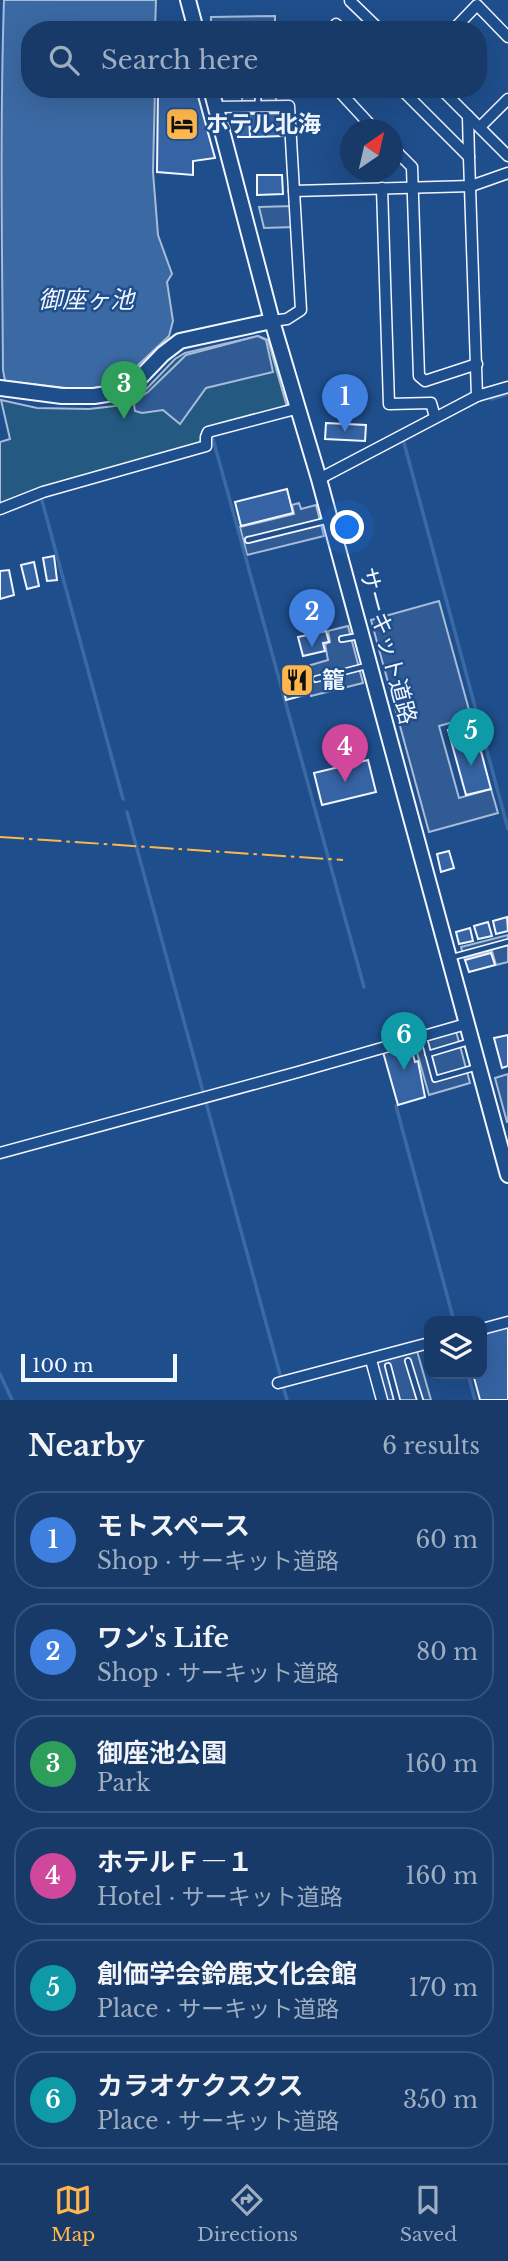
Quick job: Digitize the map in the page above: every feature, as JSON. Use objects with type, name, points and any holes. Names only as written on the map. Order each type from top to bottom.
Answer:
[{"type":"street","points":[[188,0],[193,21]]},
{"type":"street","points":[[350,1],[371,21]]},
{"type":"street","points":[[462,21],[477,5],[508,37]]},
{"type":"street","name":"サーキット道路","points":[[214,98],[272,321],[319,479],[508,1175]]},
{"type":"street","points":[[345,98],[365,119]]},
{"type":"street","points":[[410,98],[470,157]]},
{"type":"street","points":[[449,98],[508,156]]},
{"type":"street","points":[[480,127],[508,99]]},
{"type":"street","points":[[0,388],[62,396],[94,396],[119,392],[138,380],[180,341],[288,319],[301,310],[289,106],[216,107]]},
{"type":"street","points":[[468,116],[477,396]]},
{"type":"street","points":[[403,158],[412,167],[419,376],[425,381],[477,364]]},
{"type":"street","points":[[295,191],[471,186],[508,173]]},
{"type":"street","points":[[382,188],[389,404],[431,403],[435,417]]},
{"type":"street","points":[[319,479],[477,396],[508,387]]},
{"type":"street","points":[[0,509],[43,492],[206,446],[208,432],[299,408]]},
{"type":"street","points":[[0,1153],[466,1024]]},
{"type":"street","points":[[487,1328],[508,1322]]},
{"type":"street","points":[[282,1382],[424,1344]]},
{"type":"street","points":[[371,1360],[382,1400]]},
{"type":"lane","points":[[258,98],[258,107]]},
{"type":"lane","points":[[248,540],[330,520]]},
{"type":"lane","points":[[342,639],[361,635]]},
{"type":"lane","points":[[316,678],[369,665]]},
{"type":"lane","points":[[448,958],[508,942]]},
{"type":"lane","points":[[428,1054],[471,1041]]},
{"type":"lane","points":[[425,1042],[435,1079],[478,1067]]},
{"type":"lane","points":[[408,1361],[419,1400]]},
{"type":"lane","points":[[388,1366],[397,1400]]},
{"type":"shaded area","points":[[275,16],[275,21],[211,21],[211,17]]},
{"type":"shaded area","points":[[242,98],[276,98],[276,101],[242,101]]},
{"type":"shaded area","points":[[293,206],[294,227],[264,228],[259,207]]},
{"type":"shaded area","points":[[258,336],[268,340],[287,407],[206,429],[199,444],[40,488],[0,504],[0,442],[10,439],[1,400],[37,408],[89,409],[132,404],[175,359],[185,353]]},
{"type":"shaded area","points":[[258,336],[266,340],[273,372],[206,388],[180,424],[163,410],[142,413],[135,411],[136,400],[186,355]]},
{"type":"shaded area","points":[[299,503],[301,509],[316,505],[324,536],[247,555],[240,527],[294,514],[292,505]]},
{"type":"shaded area","points":[[439,601],[471,717],[439,726],[459,798],[491,789],[498,813],[429,832],[371,620]]},
{"type":"shaded area","points":[[348,626],[363,683],[311,696],[304,667],[328,660],[325,644],[330,642],[328,631]]},
{"type":"shaded area","points":[[508,935],[508,962],[496,965],[492,951],[464,958],[461,947]]},
{"type":"shaded area","points":[[456,1031],[470,1083],[429,1095],[414,1042]]},
{"type":"shaded area","points":[[508,1074],[508,1122],[507,1122],[495,1078]]},
{"type":"shaded area","points":[[417,1351],[431,1400],[386,1400],[376,1362]]},
{"type":"water","name":"御座ヶ池","points":[[4,0],[156,0],[155,21],[21,21],[21,98],[155,98],[153,172],[158,235],[172,274],[167,282],[173,321],[169,336],[118,384],[84,390],[5,381],[2,92]]},
{"type":"building","name":"ホテル北海","points":[[158,98],[198,98],[215,158],[193,161],[193,175],[157,172]]},
{"type":"building","points":[[282,113],[283,136],[250,137],[249,114]]},
{"type":"building","points":[[238,114],[249,114],[250,137],[238,137]]},
{"type":"building","points":[[257,175],[282,175],[283,194],[257,195]]},
{"type":"building","points":[[326,423],[366,425],[365,441],[325,439]]},
{"type":"building","points":[[287,489],[293,513],[241,526],[235,502]]},
{"type":"building","points":[[54,556],[57,580],[47,581],[43,558]]},
{"type":"building","points":[[34,562],[39,586],[27,589],[21,565]]},
{"type":"building","points":[[9,570],[14,595],[0,599],[0,571]]},
{"type":"building","points":[[326,631],[329,642],[323,643],[325,651],[303,656],[298,637]]},
{"type":"building","name":"籠","points":[[301,667],[308,694],[286,700],[284,691],[292,689],[288,671]]},
{"type":"building","points":[[465,725],[466,731],[475,729],[491,789],[466,795],[448,730]]},
{"type":"building","points":[[368,760],[376,792],[322,805],[314,773]]},
{"type":"building","points":[[449,851],[454,868],[441,872],[437,854]]},
{"type":"building","points":[[507,917],[508,931],[496,934],[493,921]]},
{"type":"building","points":[[488,922],[492,936],[478,939],[474,926]]},
{"type":"building","points":[[470,928],[473,941],[459,944],[456,932]]},
{"type":"building","points":[[491,953],[495,965],[469,972],[465,960]]},
{"type":"building","points":[[508,1035],[508,1066],[502,1068],[494,1038]]},
{"type":"building","points":[[410,1044],[415,1062],[418,1061],[425,1097],[398,1105],[383,1052]]},
{"type":"building","points":[[508,1327],[508,1400],[480,1400],[474,1379],[487,1379],[487,1333]]},
{"type":"waterway","points":[[491,399],[508,394]]},
{"type":"waterway","points":[[469,406],[477,402]]},
{"type":"waterway","points":[[406,437],[403,439],[508,829]]},
{"type":"waterway","points":[[213,439],[364,987]]},
{"type":"waterway","points":[[41,497],[123,799]]},
{"type":"waterway","points":[[127,812],[287,1400]]},
{"type":"waterway","points":[[396,1106],[453,1316]]},
{"type":"waterway","points":[[0,1374],[12,1400]]},
{"type":"waterway","points":[[469,1379],[475,1400]]},
{"type":"power","points":[[0,837],[343,860]]},
{"type":"place","name":"ホテル北海","points":[[182,124]]},
{"type":"place","name":"御座池公園","points":[[124,419]]},
{"type":"place","name":"モトスペース","points":[[345,432]]},
{"type":"place","name":"ワン's Life","points":[[312,647]]},
{"type":"place","name":"籠","points":[[297,680]]},
{"type":"place","name":"創価学会鈴鹿文化会館","points":[[471,766]]},
{"type":"place","name":"ホテルＦ―１","points":[[345,782]]},
{"type":"place","name":"カラオケクスクス","points":[[404,1070]]}]
